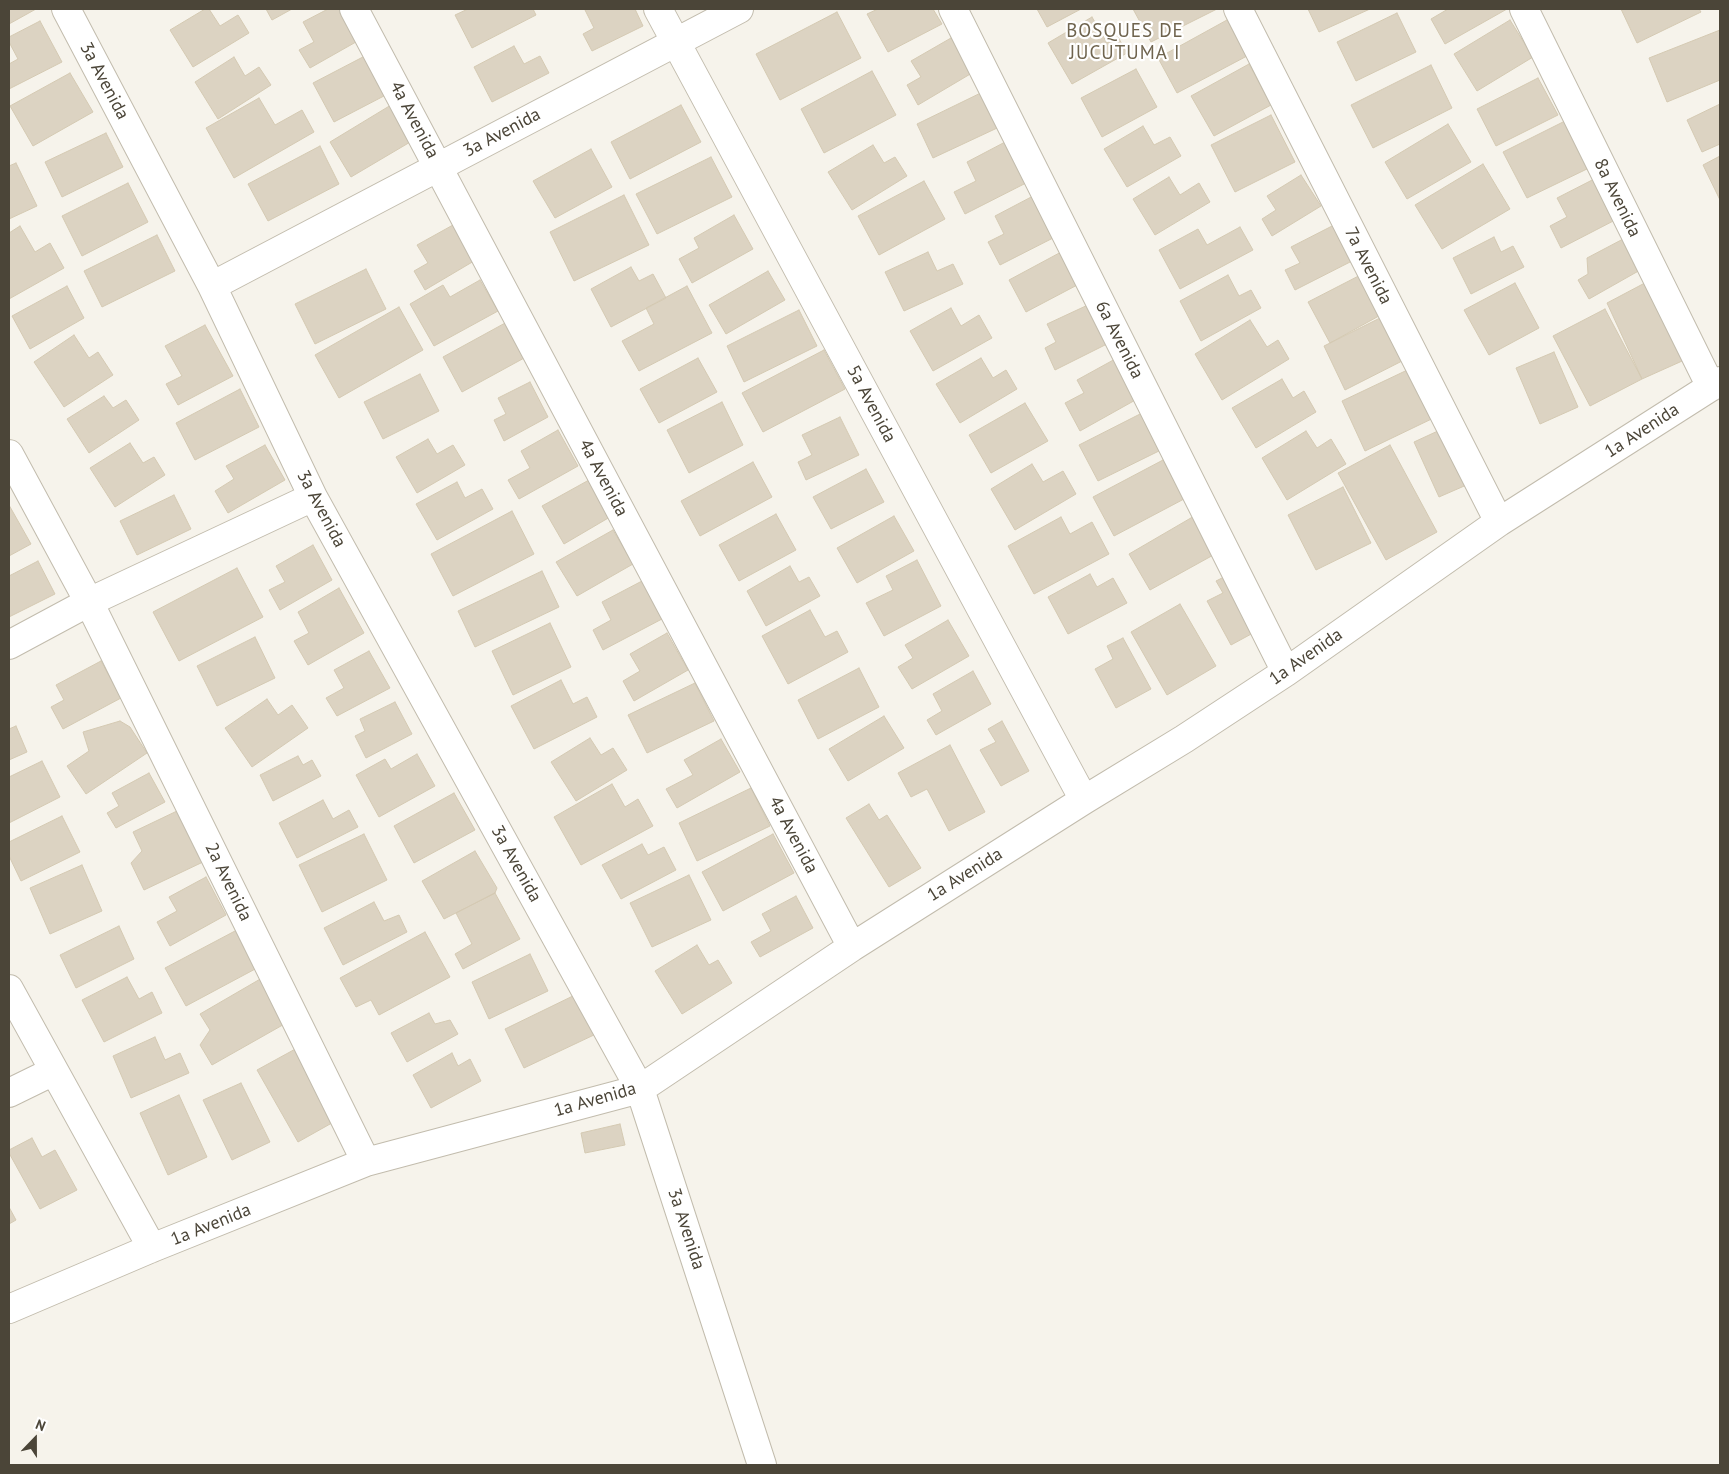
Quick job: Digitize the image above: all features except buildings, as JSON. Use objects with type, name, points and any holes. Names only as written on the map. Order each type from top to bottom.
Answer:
[{"type":"street","name":"3a Avenida","points":[[66,9],[212,286],[313,497],[640,1089],[762,1465]]},
{"type":"street","name":"4a Avenida","points":[[354,9],[852,947]]},
{"type":"street","name":"5a Avenida","points":[[658,9],[1084,800]]},
{"type":"street","name":"3a Avenida","points":[[212,286],[739,9]]},
{"type":"street","name":"6a Avenida","points":[[953,9],[1286,672]]},
{"type":"street","name":"7a Avenida","points":[[1238,9],[1499,522]]},
{"type":"street","name":"8a Avenida","points":[[1524,9],[1716,384]]},
{"type":"street","name":"1a Avenida","points":[[9,1309],[152,1248],[366,1162],[640,1089],[852,947],[1184,739],[1286,672],[1499,522],[1716,384]]},
{"type":"street","name":"2a Avenida","points":[[9,454],[89,602],[366,1162]]},
{"type":"street","points":[[9,645],[89,602],[313,497]]},
{"type":"street","name":"1a Avenida","points":[[9,990],[152,1248]]},
{"type":"street","points":[[9,1093],[54,1071]]},
{"type":"district","name":"BOSQUES DE JUCUTUMA I","points":[[1125,43]]}]
